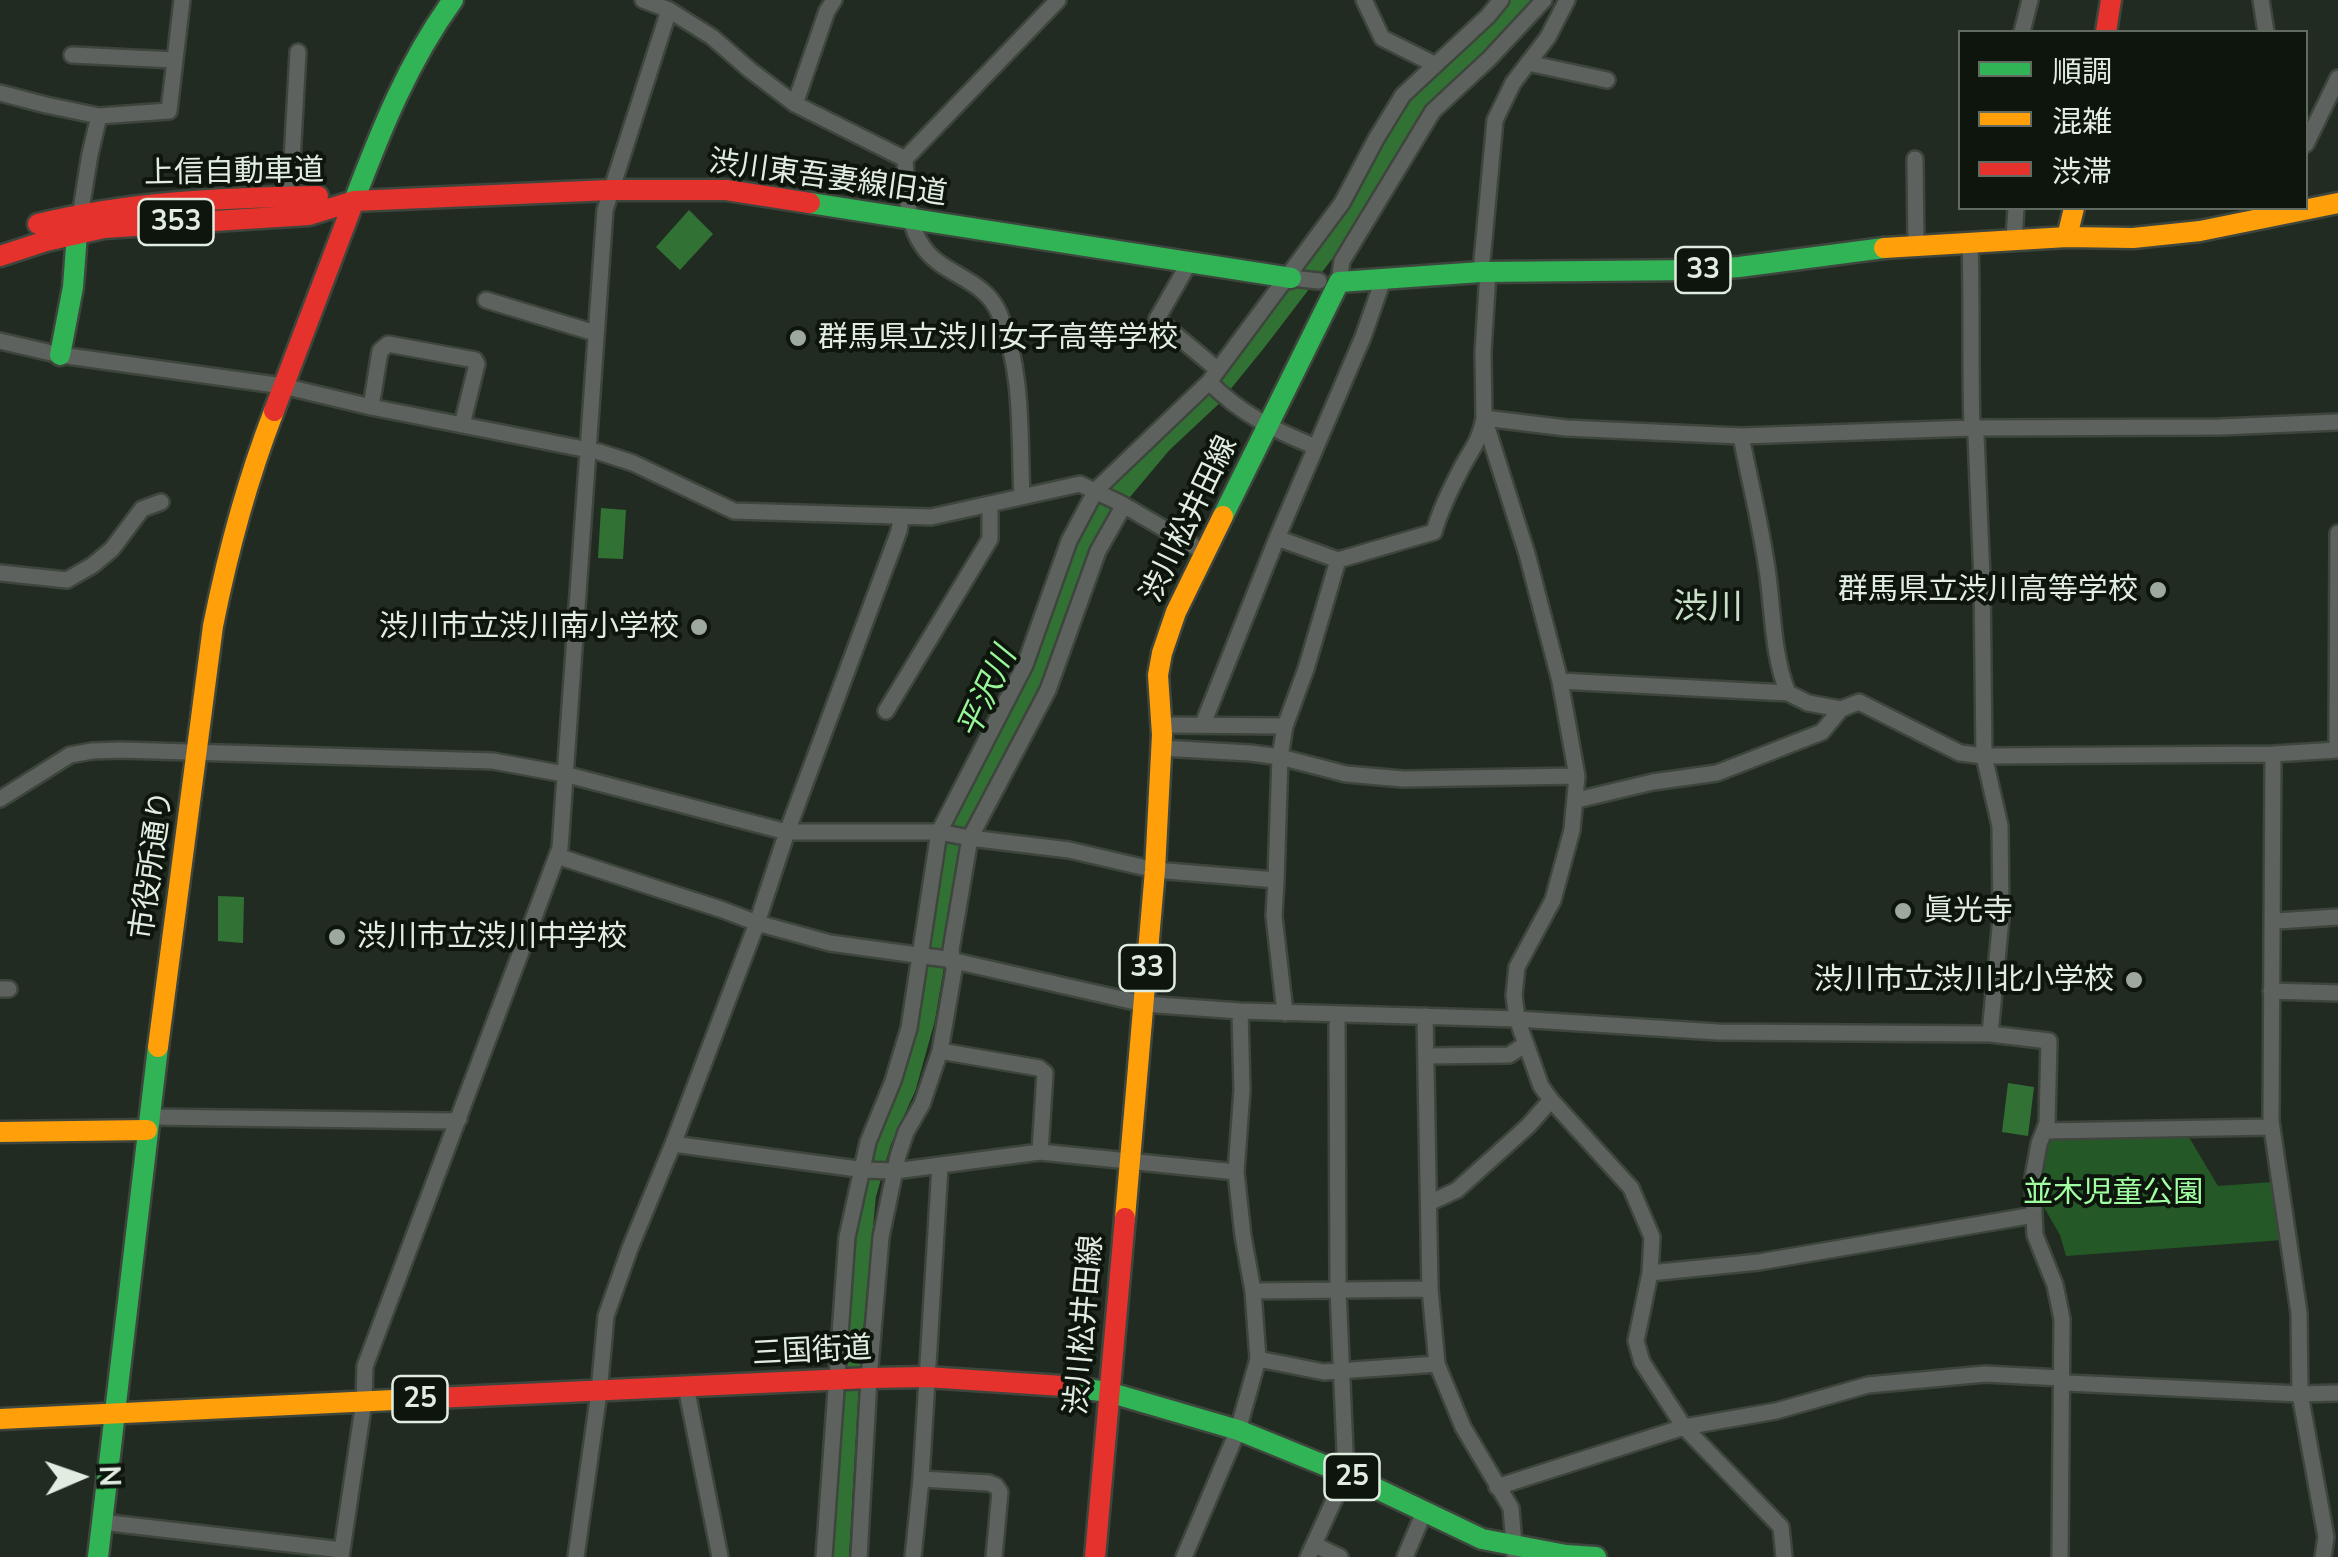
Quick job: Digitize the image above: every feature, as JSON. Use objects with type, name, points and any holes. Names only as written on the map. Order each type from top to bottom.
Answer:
[{"type":"main road","name":"上信自動車道","points":[[354,201],[415,55],[453,0]]},
{"type":"main road","points":[[2106,30],[2111,0]]},
{"type":"main road","name":"渋川東吾妻線旧道","points":[[354,201],[610,190],[726,190],[1288,278]]},
{"type":"main road","name":"上信自動車道","points":[[0,256],[79,222],[145,202],[317,196],[354,201]]},
{"type":"main road","name":"上信自動車道","points":[[0,236],[79,222],[141,224],[309,215],[354,201]]},
{"type":"main road","name":"市役所通り","points":[[98,1557],[212,626],[251,470],[354,201]]},
{"type":"main road","points":[[2308,206],[2338,202]]},
{"type":"main road","points":[[2073,210],[2066,237],[2133,238],[2200,231],[2274,211]]},
{"type":"main road","points":[[60,355],[79,222]]},
{"type":"main road","name":"33","points":[[1329,281],[1485,272],[1740,268],[1916,244],[2066,237]]},
{"type":"main road","name":"渋川松井田線","points":[[1094,1557],[1155,870],[1162,748],[1158,675],[1162,653],[1176,612],[1267,426],[1329,281]]},
{"type":"main road","points":[[0,1132],[148,1124]]},
{"type":"main road","name":"三国街道","points":[[0,1418],[851,1378],[926,1377],[1081,1387],[1238,1430],[1346,1474],[1514,1551],[1596,1557]]},
{"type":"street","points":[[0,92],[99,116],[170,112],[182,0]]},
{"type":"street","points":[[643,0],[669,10],[712,36],[795,104],[904,159]]},
{"type":"street","points":[[795,104],[834,0]]},
{"type":"street","points":[[1022,497],[1015,363],[999,312],[979,287],[926,252],[910,218],[904,159],[1058,0]]},
{"type":"street","points":[[1364,0],[1382,38],[1434,64]]},
{"type":"street","points":[[859,1557],[864,1460],[851,1378],[847,1237],[868,1142],[910,1028],[942,832],[1025,665],[1069,541],[1099,492],[1213,379],[1342,202],[1403,95],[1502,0]]},
{"type":"street","points":[[1288,278],[1329,281],[1432,111],[1489,59],[1544,0]]},
{"type":"street","points":[[1277,538],[1338,560],[1434,532],[1462,467],[1480,440],[1484,418],[1485,272],[1495,120],[1513,83],[1548,37],[1567,0]]},
{"type":"street","points":[[2022,30],[2030,0]]},
{"type":"street","points":[[2261,0],[2266,30]]},
{"type":"street","points":[[101,1522],[341,1554],[364,1401],[365,1366],[560,848],[605,210],[669,10]]},
{"type":"street","points":[[290,197],[298,52]]},
{"type":"street","points":[[72,55],[175,60]]},
{"type":"street","points":[[1528,63],[1606,80]]},
{"type":"street","points":[[2308,140],[2338,78]]},
{"type":"street","points":[[79,222],[99,116]]},
{"type":"street","points":[[1916,158],[1916,244]]},
{"type":"street","points":[[2014,239],[2016,210]]},
{"type":"street","points":[[1970,242],[1972,428],[1976,435],[1982,579],[1984,756],[2000,826],[2001,918],[1990,1034]]},
{"type":"street","points":[[1189,263],[1158,319],[1227,400],[1267,426],[1316,447]]},
{"type":"street","points":[[1203,724],[1363,337],[1384,277]]},
{"type":"street","points":[[486,300],[595,333]]},
{"type":"street","points":[[0,341],[60,355],[283,386],[614,455],[734,511],[931,517],[1080,484],[1204,552]]},
{"type":"street","points":[[372,407],[380,351],[388,344],[474,360],[477,364],[462,425]]},
{"type":"street","points":[[1484,418],[1566,428],[1741,436],[2338,422]]},
{"type":"street","points":[[1484,418],[1527,554],[1560,681],[1577,776],[1572,830],[1553,900],[1517,967],[1517,1019],[1541,1086],[1632,1188],[1652,1237],[1650,1273],[1636,1341],[1642,1362],[1684,1428],[1781,1528],[1784,1557]]},
{"type":"street","points":[[1741,436],[1768,575],[1782,680],[1788,693]]},
{"type":"street","points":[[0,573],[66,580],[112,549],[142,510],[161,502]]},
{"type":"street","points":[[886,711],[990,539],[990,504]]},
{"type":"street","points":[[824,1557],[832,1458],[882,1237],[891,1171],[922,1104],[940,1051],[954,970],[949,960],[968,838],[1048,690],[1098,550],[1122,504]]},
{"type":"street","points":[[576,1557],[600,1392],[606,1316],[757,924],[901,518]]},
{"type":"street","points":[[1560,681],[1788,693],[1808,703],[1841,708],[1858,702],[1960,753],[1984,756],[2338,750],[2338,533]]},
{"type":"street","points":[[1285,1013],[1274,916],[1280,757],[1285,726],[1338,560]]},
{"type":"street","points":[[1577,800],[1653,782],[1716,773],[1822,732],[1841,708]]},
{"type":"street","points":[[1162,725],[1285,726]]},
{"type":"street","points":[[1162,748],[1280,757],[1346,774],[1398,778],[1577,776]]},
{"type":"street","points":[[0,799],[70,756],[92,751],[333,754],[493,761],[564,774],[787,832],[942,832],[1070,850],[1155,870],[1276,880]]},
{"type":"street","points":[[2273,754],[2272,1127],[2298,1313],[2300,1394],[2326,1537],[2323,1557]]},
{"type":"street","points":[[556,856],[757,924],[830,942],[949,960],[1144,1004],[1285,1013],[1517,1019],[1718,1032],[1990,1034],[2050,1041],[2047,1123],[2038,1144],[2034,1214],[2035,1235],[2055,1285],[2062,1319],[2060,1557]]},
{"type":"street","points":[[2272,915],[2277,921],[2338,916]]},
{"type":"street","points":[[2271,991],[2338,994]]},
{"type":"street","points":[[1184,1557],[1238,1430],[1258,1359],[1236,1172],[1242,1090],[1240,1011]]},
{"type":"street","points":[[1336,1014],[1338,1290],[1346,1474],[1311,1551],[1340,1557]]},
{"type":"street","points":[[1425,1016],[1430,1288],[1437,1364],[1463,1427],[1511,1508],[1514,1551]]},
{"type":"street","points":[[1426,1056],[1509,1055],[1526,1044]]},
{"type":"street","points":[[940,1051],[1045,1072],[1040,1152]]},
{"type":"street","points":[[1429,1203],[1457,1190],[1528,1126],[1550,1100]]},
{"type":"street","points":[[148,1124],[459,1119]]},
{"type":"street","points":[[2044,1131],[2272,1127]]},
{"type":"street","points":[[673,1144],[863,1170],[891,1171],[1040,1152],[1236,1172]]},
{"type":"street","points":[[913,1557],[940,1166]]},
{"type":"street","points":[[1650,1273],[1759,1262],[2034,1214]]},
{"type":"street","points":[[1253,1291],[1430,1288]]},
{"type":"street","points":[[1258,1359],[1324,1372],[1437,1364]]},
{"type":"street","points":[[1497,1486],[1684,1428],[1776,1411],[1868,1385],[1985,1374],[2061,1378],[2067,1384],[2338,1393]]},
{"type":"street","points":[[686,1387],[720,1557]]},
{"type":"street","points":[[832,1458],[864,1460]]},
{"type":"street","points":[[921,1479],[996,1486],[1000,1492],[994,1557]]},
{"type":"street","points":[[1405,1557],[1426,1510]]},
{"type":"green space","name":"並木児童公園","points":[[2187,1134],[2218,1186],[2273,1182],[2282,1240],[2066,1256],[2060,1235],[2038,1197],[2044,1150],[2050,1135]]},
{"type":"shaded area","points":[[689,210],[713,234],[680,270],[656,247]]},
{"type":"shaded area","points":[[601,508],[626,510],[623,559],[598,558]]},
{"type":"shaded area","points":[[218,896],[244,897],[243,943],[218,941]]},
{"type":"shaded area","points":[[2008,1083],[2034,1087],[2028,1136],[2002,1132]]},
{"type":"waterway","name":"平沢川","points":[[838,1557],[849,1364],[865,1195],[880,1142],[905,1087],[924,1019],[963,813],[1006,736],[1099,517],[1161,443],[1210,397],[1257,339],[1325,250],[1419,101],[1478,49],[1521,0]]},
{"type":"traffic: fast","points":[[354,201],[409,72],[453,0]]},
{"type":"traffic: fast","points":[[810,203],[1291,278]]},
{"type":"traffic: fast","points":[[60,355],[73,287],[77,233]]},
{"type":"traffic: fast","points":[[1223,516],[1339,282],[1481,272],[1699,270],[1884,248]]},
{"type":"traffic: fast","points":[[98,1557],[158,1047]]},
{"type":"traffic: fast","points":[[1063,1386],[1108,1392],[1238,1430],[1346,1474],[1482,1539],[1596,1557]]},
{"type":"traffic: slow","points":[[2308,209],[2338,203]]},
{"type":"traffic: slow","points":[[1884,248],[2067,237],[2074,210]]},
{"type":"traffic: slow","points":[[2067,237],[2133,238],[2200,231],[2304,210]]},
{"type":"traffic: slow","points":[[158,1047],[213,626],[239,517],[274,411]]},
{"type":"traffic: slow","points":[[1125,1218],[1155,870],[1162,735],[1158,675],[1176,612],[1223,516]]},
{"type":"traffic: slow","points":[[0,1132],[147,1130]]},
{"type":"traffic: slow","points":[[0,1419],[435,1398]]},
{"type":"traffic: jam","points":[[2106,30],[2111,0]]},
{"type":"traffic: jam","points":[[274,411],[354,201],[610,190],[726,190],[810,203]]},
{"type":"traffic: jam","points":[[38,224],[142,206],[318,196]]},
{"type":"traffic: jam","points":[[0,256],[104,228],[309,215],[354,201]]},
{"type":"traffic: jam","points":[[1095,1557],[1125,1218]]},
{"type":"traffic: jam","points":[[435,1398],[869,1378],[926,1377],[1063,1386]]},
{"type":"place","name":"群馬県立渋川女子高等学校","points":[[798,338]]},
{"type":"place","name":"群馬県立渋川高等学校","points":[[2158,590]]},
{"type":"place","name":"渋川市立渋川南小学校","points":[[699,627]]},
{"type":"place","name":"眞光寺","points":[[1903,911]]},
{"type":"place","name":"渋川市立渋川中学校","points":[[337,937]]},
{"type":"place","name":"渋川市立渋川北小学校","points":[[2134,980]]},
{"type":"district","name":"渋川","points":[[1708,607]]}]
